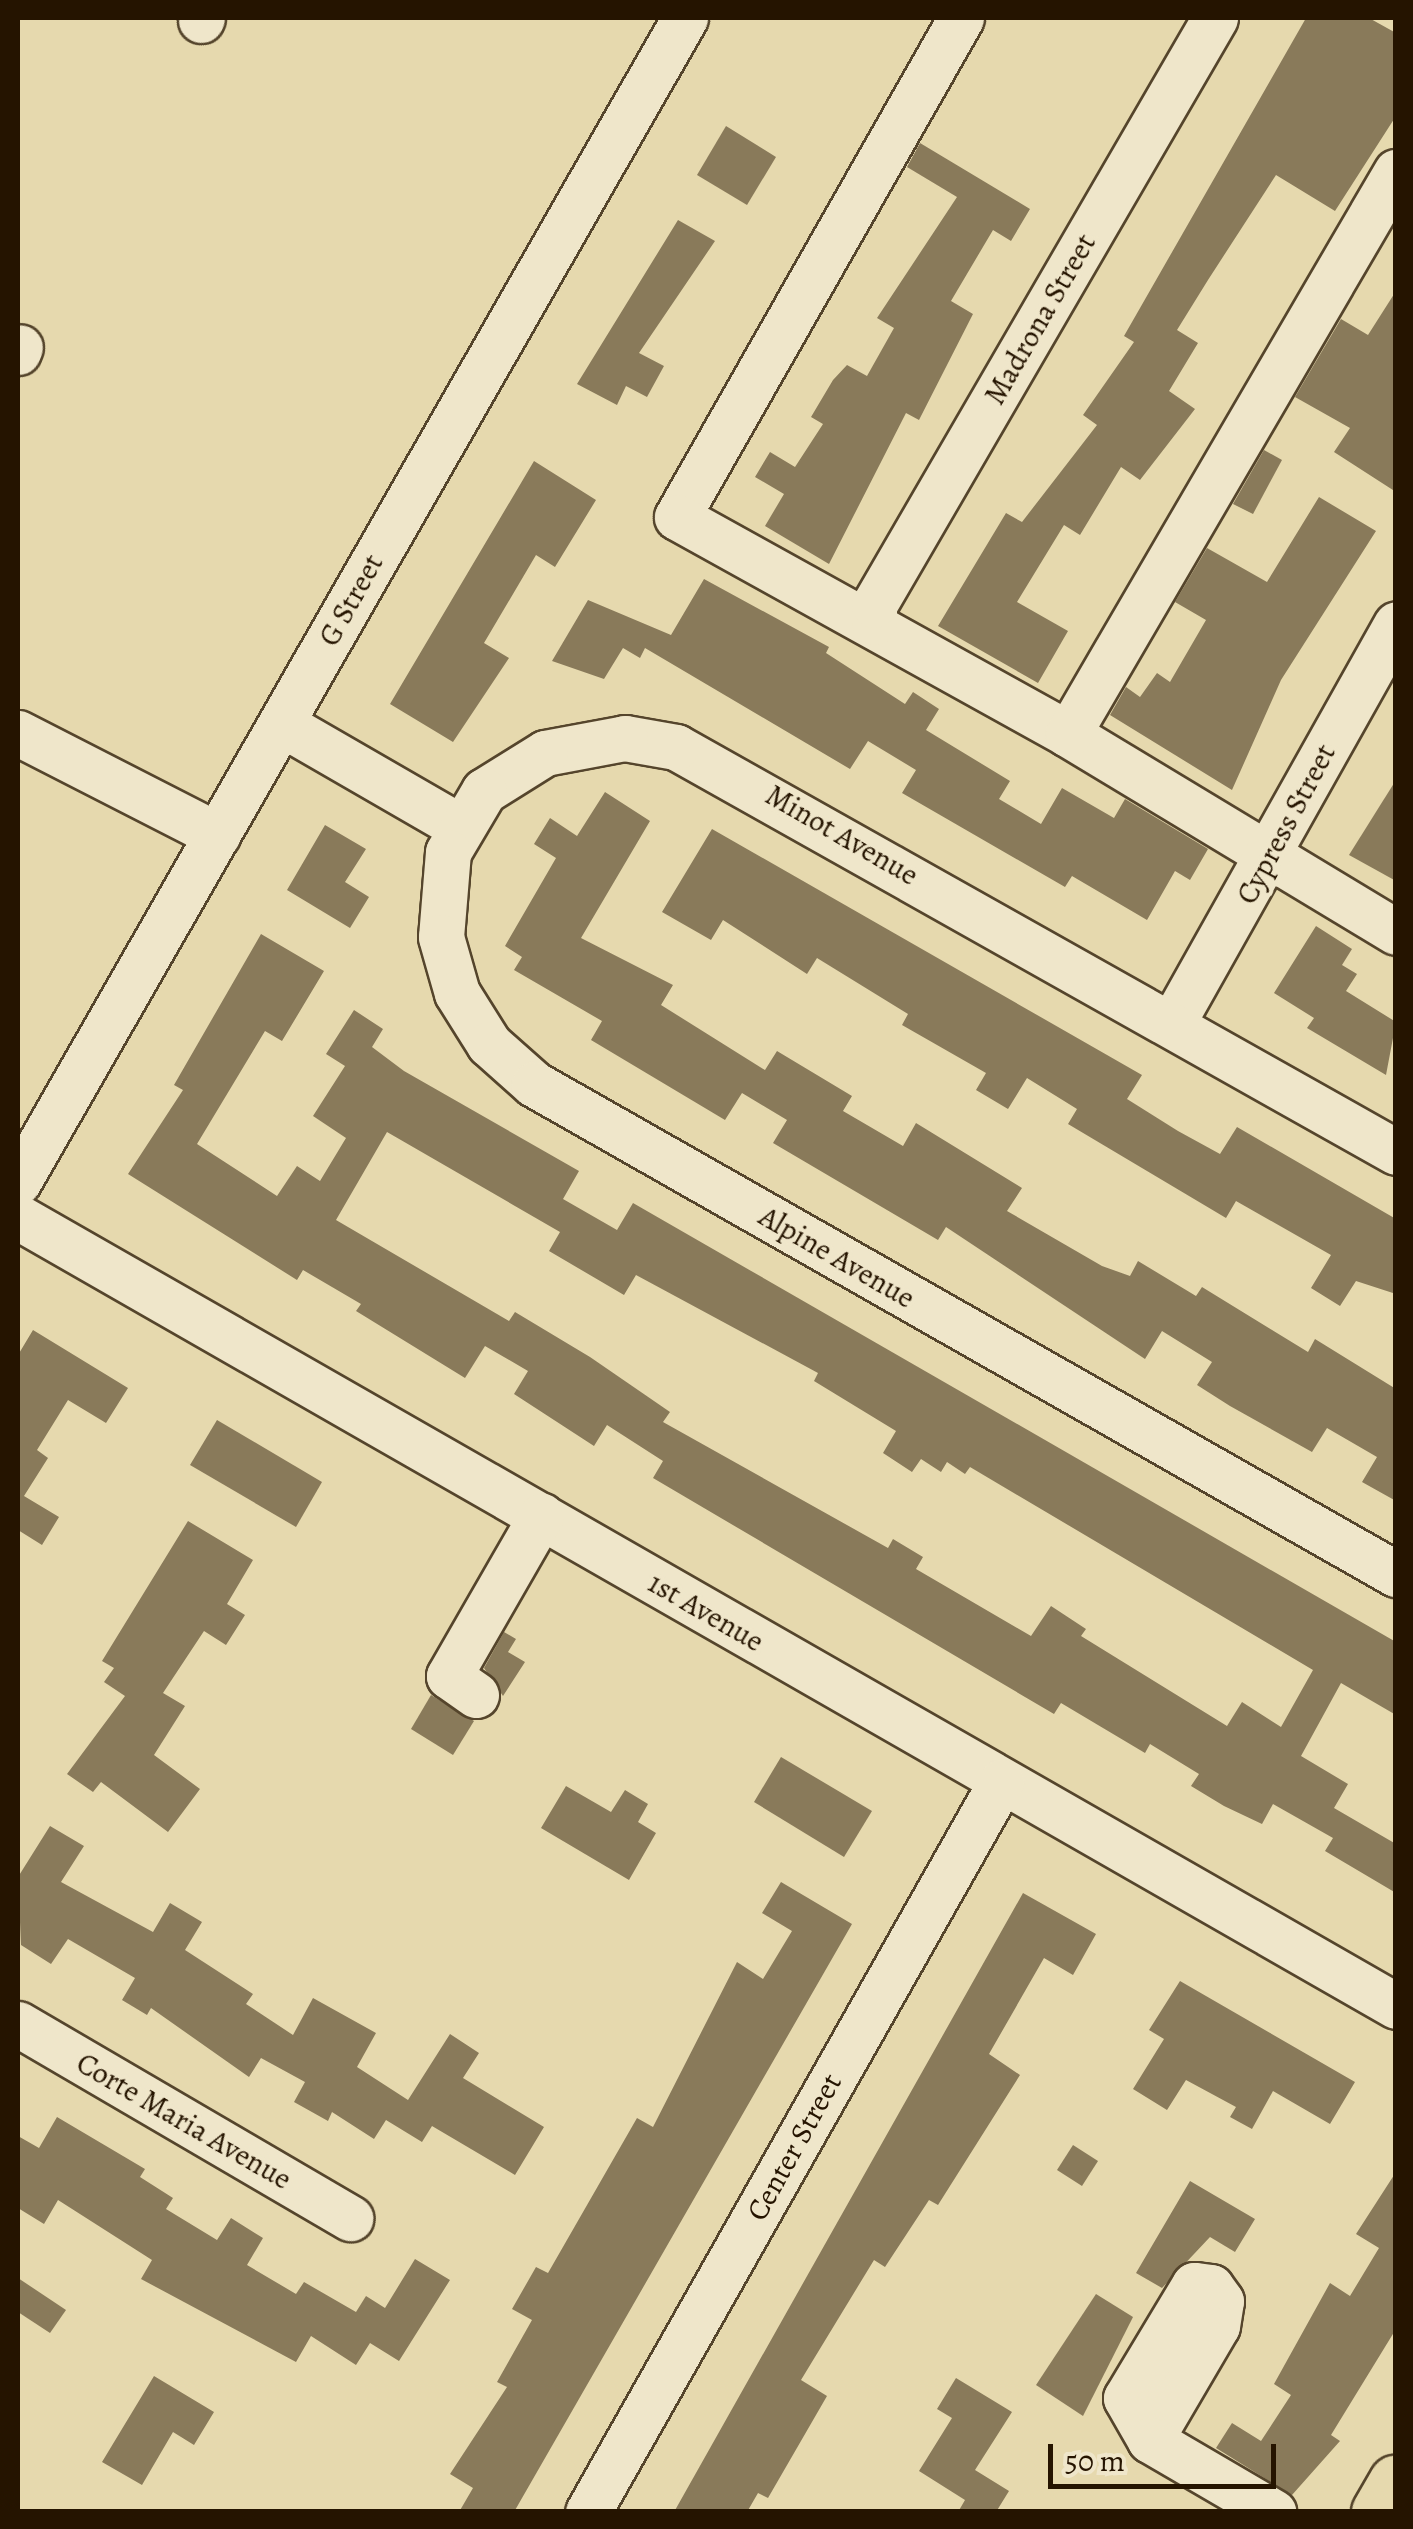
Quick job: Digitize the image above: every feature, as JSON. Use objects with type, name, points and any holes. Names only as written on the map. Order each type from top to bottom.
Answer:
[{"type":"main road","points":[[1379,2512],[1396,2483]]},
{"type":"street","name":"G Street","points":[[18,1182],[685,18]]},
{"type":"street","points":[[961,18],[677,517],[874,622],[1272,854],[1396,932]]},
{"type":"street","name":"Madrona Street","points":[[874,622],[874,605],[1215,18]]},
{"type":"street","points":[[1068,734],[1396,172]]},
{"type":"street","name":"Cypress Street","points":[[1173,1022],[1272,854],[1396,624]]},
{"type":"street","points":[[282,724],[457,825]]},
{"type":"street","points":[[18,733],[217,834]]},
{"type":"street","name":"Minot Avenue","points":[[457,825],[484,791],[545,753],[625,738],[676,747],[1173,1022],[1396,1152]]},
{"type":"street","name":"Alpine Avenue","points":[[457,825],[442,880],[447,964],[471,1020],[510,1066],[1396,1574]]},
{"type":"street","name":"1st Avenue","points":[[18,1217],[1396,2006]]},
{"type":"street","points":[[476,1695],[449,1676],[542,1516]]},
{"type":"street","name":"Center Street","points":[[588,2512],[1001,1782]]},
{"type":"street","name":"Corte Maria Avenue","points":[[18,2024],[350,2218]]},
{"type":"street","points":[[1150,2440],[1273,2512]]},
{"type":"building","points":[[1306,18],[1369,18],[1396,33],[1396,116],[1335,211],[1276,175],[1208,280],[1177,330],[1198,343],[1169,391],[1195,409],[1140,480],[1121,467],[1080,535],[1064,525],[1017,602],[1068,631],[1038,683],[938,626],[1006,513],[1022,522],[1097,425],[1083,415],[1134,342],[1124,336]]},
{"type":"building","points":[[726,126],[776,157],[747,205],[697,175]]},
{"type":"building","points":[[920,143],[1030,209],[1011,241],[993,230],[951,301],[973,314],[919,420],[906,413],[829,564],[765,526],[784,494],[755,477],[770,452],[795,467],[823,424],[811,417],[833,380],[847,365],[867,376],[894,328],[877,318],[957,197],[907,167]]},
{"type":"building","points":[[678,220],[715,241],[639,353],[664,366],[647,397],[626,386],[617,405],[577,384]]},
{"type":"building","points":[[1396,291],[1396,492],[1334,452],[1350,428],[1295,397],[1341,319],[1368,335]]},
{"type":"building","points":[[1264,450],[1282,460],[1253,514],[1233,504]]},
{"type":"building","points":[[534,461],[596,500],[555,567],[536,555],[484,643],[509,658],[453,742],[390,704]]},
{"type":"building","points":[[1319,497],[1376,531],[1281,680],[1232,790],[1110,715],[1126,687],[1140,697],[1157,673],[1170,682],[1206,620],[1175,602],[1207,548],[1267,582]]},
{"type":"building","points":[[704,579],[829,647],[826,653],[905,704],[913,692],[939,709],[926,730],[1010,781],[999,799],[1041,824],[1062,788],[1114,818],[1125,799],[1208,849],[1190,880],[1175,871],[1147,920],[1072,876],[1065,887],[902,793],[916,770],[868,741],[850,769],[645,648],[640,658],[623,648],[604,679],[552,661],[588,600],[671,635]]},
{"type":"building","points":[[1396,780],[1396,881],[1349,855]]},
{"type":"building","points":[[605,792],[650,821],[581,938],[673,985],[661,1005],[765,1070],[777,1051],[852,1096],[843,1111],[903,1146],[916,1123],[1022,1188],[1007,1211],[1102,1266],[1130,1276],[1138,1261],[1196,1296],[1202,1287],[1308,1352],[1315,1339],[1396,1389],[1396,1501],[1362,1482],[1377,1457],[1327,1428],[1312,1452],[1230,1406],[1197,1385],[1212,1362],[1162,1331],[1145,1359],[946,1227],[938,1240],[773,1143],[787,1120],[742,1093],[725,1120],[591,1040],[602,1021],[514,970],[522,957],[505,946],[556,858],[534,844],[550,818],[577,836]]},
{"type":"building","points":[[325,825],[366,849],[345,882],[369,897],[350,928],[287,890]]},
{"type":"building","points":[[712,829],[1142,1075],[1127,1099],[1178,1131],[1220,1154],[1237,1127],[1396,1219],[1396,1294],[1356,1281],[1340,1306],[1311,1288],[1331,1255],[1236,1201],[1226,1218],[1068,1124],[1077,1109],[1027,1078],[1008,1109],[976,1090],[986,1073],[902,1025],[908,1014],[817,958],[807,974],[723,920],[711,940],[662,912]]},
{"type":"building","points":[[1316,926],[1352,949],[1342,965],[1357,974],[1346,991],[1396,1022],[1386,1075],[1307,1028],[1314,1018],[1274,993]]},
{"type":"building","points":[[261,934],[324,971],[282,1041],[265,1031],[197,1144],[277,1196],[297,1166],[320,1181],[346,1138],[313,1116],[345,1066],[326,1054],[354,1010],[383,1029],[372,1047],[404,1071],[579,1171],[563,1199],[617,1230],[633,1203],[1396,1642],[1396,1715],[1341,1683],[1301,1756],[1348,1784],[1334,1808],[1396,1844],[1396,1893],[1325,1851],[1333,1838],[1273,1804],[1262,1824],[1224,1806],[1191,1786],[1199,1774],[1150,1744],[1145,1753],[1061,1703],[1054,1714],[653,1478],[663,1461],[607,1425],[594,1446],[514,1394],[528,1371],[485,1346],[465,1378],[356,1311],[361,1304],[303,1270],[297,1280],[128,1174],[183,1090],[174,1085]],"holes":[[[387,1132],[560,1232],[549,1251],[624,1295],[636,1275],[818,1373],[814,1381],[896,1431],[883,1453],[912,1472],[921,1459],[941,1472],[947,1462],[965,1474],[970,1467],[1313,1670],[1281,1727],[1242,1702],[1227,1726],[1081,1636],[1086,1629],[1051,1606],[1031,1636],[916,1569],[923,1557],[893,1539],[888,1548],[663,1422],[670,1412],[515,1312],[509,1321],[336,1220]]]},
{"type":"building","points":[[33,1330],[128,1388],[106,1423],[68,1400],[37,1450],[48,1458],[24,1496],[59,1517],[42,1545],[18,1530],[18,1355]]},
{"type":"building","points":[[217,1420],[322,1482],[296,1527],[190,1465]]},
{"type":"building","points":[[188,1521],[253,1560],[227,1604],[245,1615],[226,1645],[204,1631],[163,1693],[185,1706],[154,1755],[200,1789],[168,1832],[101,1782],[93,1792],[67,1774],[125,1696],[104,1682],[114,1668],[102,1661]]},
{"type":"building","points":[[504,1632],[516,1639],[508,1652],[525,1662],[503,1696],[484,1668]]},
{"type":"building","points":[[431,1695],[474,1721],[453,1755],[411,1729]]},
{"type":"building","points":[[781,1757],[872,1811],[844,1857],[754,1802]]},
{"type":"building","points":[[566,1786],[611,1812],[625,1790],[648,1804],[638,1822],[656,1833],[629,1880],[541,1828]]},
{"type":"building","points":[[50,1826],[84,1846],[61,1882],[153,1932],[170,1903],[202,1922],[185,1950],[253,1994],[246,2004],[293,2035],[313,1998],[376,2033],[357,2067],[408,2100],[450,2034],[479,2053],[463,2078],[544,2127],[515,2175],[432,2126],[422,2142],[386,2120],[374,2139],[332,2112],[328,2121],[294,2102],[305,2082],[261,2058],[249,2077],[151,2008],[147,2015],[122,2000],[135,1978],[68,1939],[51,1964],[21,1945],[18,1877]]},
{"type":"building","points":[[781,1882],[852,1924],[514,2512],[459,2512],[473,2488],[450,2474],[507,2387],[497,2382],[532,2320],[512,2309],[536,2267],[548,2273],[637,2118],[653,2127],[737,1962],[763,1979],[792,1931],[762,1913]]},
{"type":"building","points":[[1023,1893],[1096,1934],[1073,1975],[1044,1958],[989,2054],[1020,2075],[938,2205],[929,2200],[885,2267],[874,2260],[801,2380],[827,2396],[768,2498],[758,2493],[747,2512],[674,2512]]},
{"type":"building","points":[[1180,1981],[1355,2082],[1330,2124],[1273,2091],[1252,2129],[1230,2117],[1236,2107],[1186,2080],[1167,2110],[1133,2089],[1164,2039],[1149,2030]]},
{"type":"building","points":[[57,2117],[145,2169],[140,2177],[173,2198],[166,2209],[217,2240],[231,2218],[263,2238],[247,2265],[296,2294],[304,2282],[356,2312],[366,2296],[385,2308],[415,2259],[450,2280],[399,2361],[370,2343],[356,2365],[311,2336],[296,2362],[141,2279],[152,2260],[58,2200],[44,2224],[18,2208],[18,2136],[39,2148]]},
{"type":"building","points":[[1073,2145],[1098,2161],[1082,2186],[1057,2170]]},
{"type":"building","points":[[1396,2172],[1396,2329],[1331,2435],[1340,2441],[1292,2495],[1216,2448],[1232,2423],[1261,2441],[1291,2395],[1274,2384],[1330,2283],[1350,2296],[1379,2248],[1356,2234]]},
{"type":"building","points":[[1190,2181],[1255,2219],[1235,2252],[1210,2237],[1162,2288],[1136,2273]]},
{"type":"building","points":[[18,2278],[66,2310],[50,2333],[18,2312]]},
{"type":"building","points":[[1096,2294],[1133,2317],[1083,2416],[1036,2385]]},
{"type":"building","points":[[154,2376],[214,2412],[194,2445],[173,2432],[142,2485],[102,2462]]},
{"type":"building","points":[[956,2378],[1012,2412],[975,2470],[1009,2491],[996,2512],[958,2512],[965,2500],[919,2471],[952,2418],[937,2409]]}]
